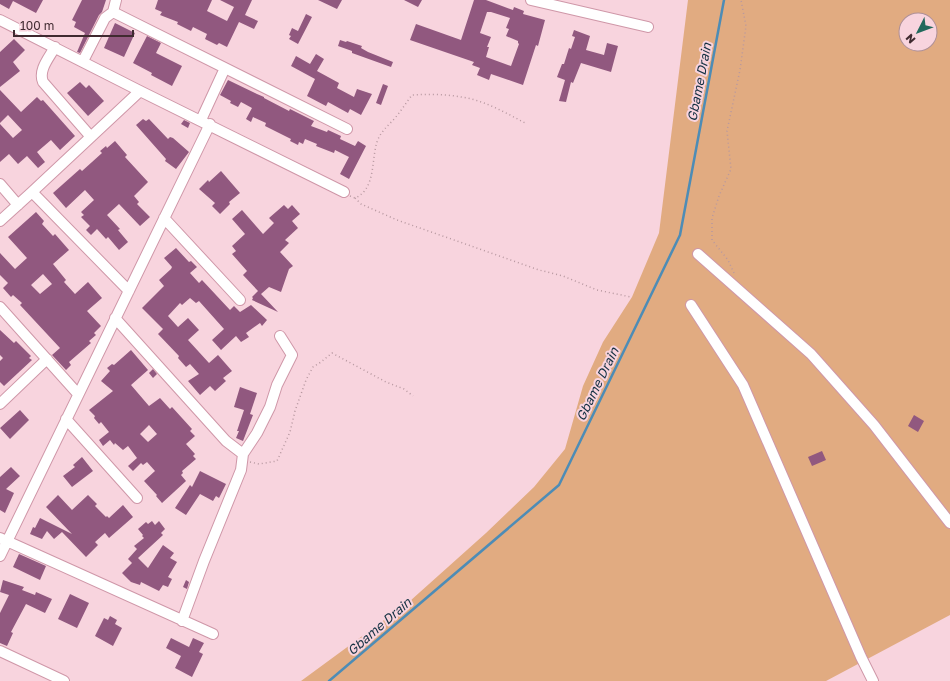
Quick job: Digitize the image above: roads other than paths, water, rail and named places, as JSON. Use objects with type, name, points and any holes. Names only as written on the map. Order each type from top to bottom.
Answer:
[{"type":"street","points":[[83,61],[105,18],[113,12],[116,0]]},
{"type":"street","points":[[531,0],[648,27]]},
{"type":"street","points":[[113,12],[346,129]]},
{"type":"street","points":[[0,20],[344,192]]},
{"type":"street","points":[[55,47],[42,72],[41,76],[43,82],[91,137]]},
{"type":"street","points":[[0,556],[3,540],[66,419],[164,218],[205,122],[225,68]]},
{"type":"street","points":[[0,221],[140,91]]},
{"type":"street","points":[[0,184],[18,205]]},
{"type":"street","points":[[32,192],[128,291]]},
{"type":"street","points":[[164,218],[240,300]]},
{"type":"street","points":[[698,254],[811,354],[874,425],[950,522]]},
{"type":"street","points":[[691,305],[743,385],[861,657],[873,681]]},
{"type":"street","points":[[0,307],[78,394]]},
{"type":"street","points":[[116,318],[242,458]]},
{"type":"street","points":[[182,621],[204,561],[241,470],[242,458],[270,407],[277,385],[292,355],[280,336]]},
{"type":"street","points":[[0,404],[47,359]]},
{"type":"street","points":[[66,419],[137,498]]},
{"type":"street","points":[[3,540],[213,634]]},
{"type":"street","points":[[0,651],[64,681]]},
{"type":"waterway","name":"Gbame Drain","points":[[329,681],[559,485],[680,235],[724,0]]}]
